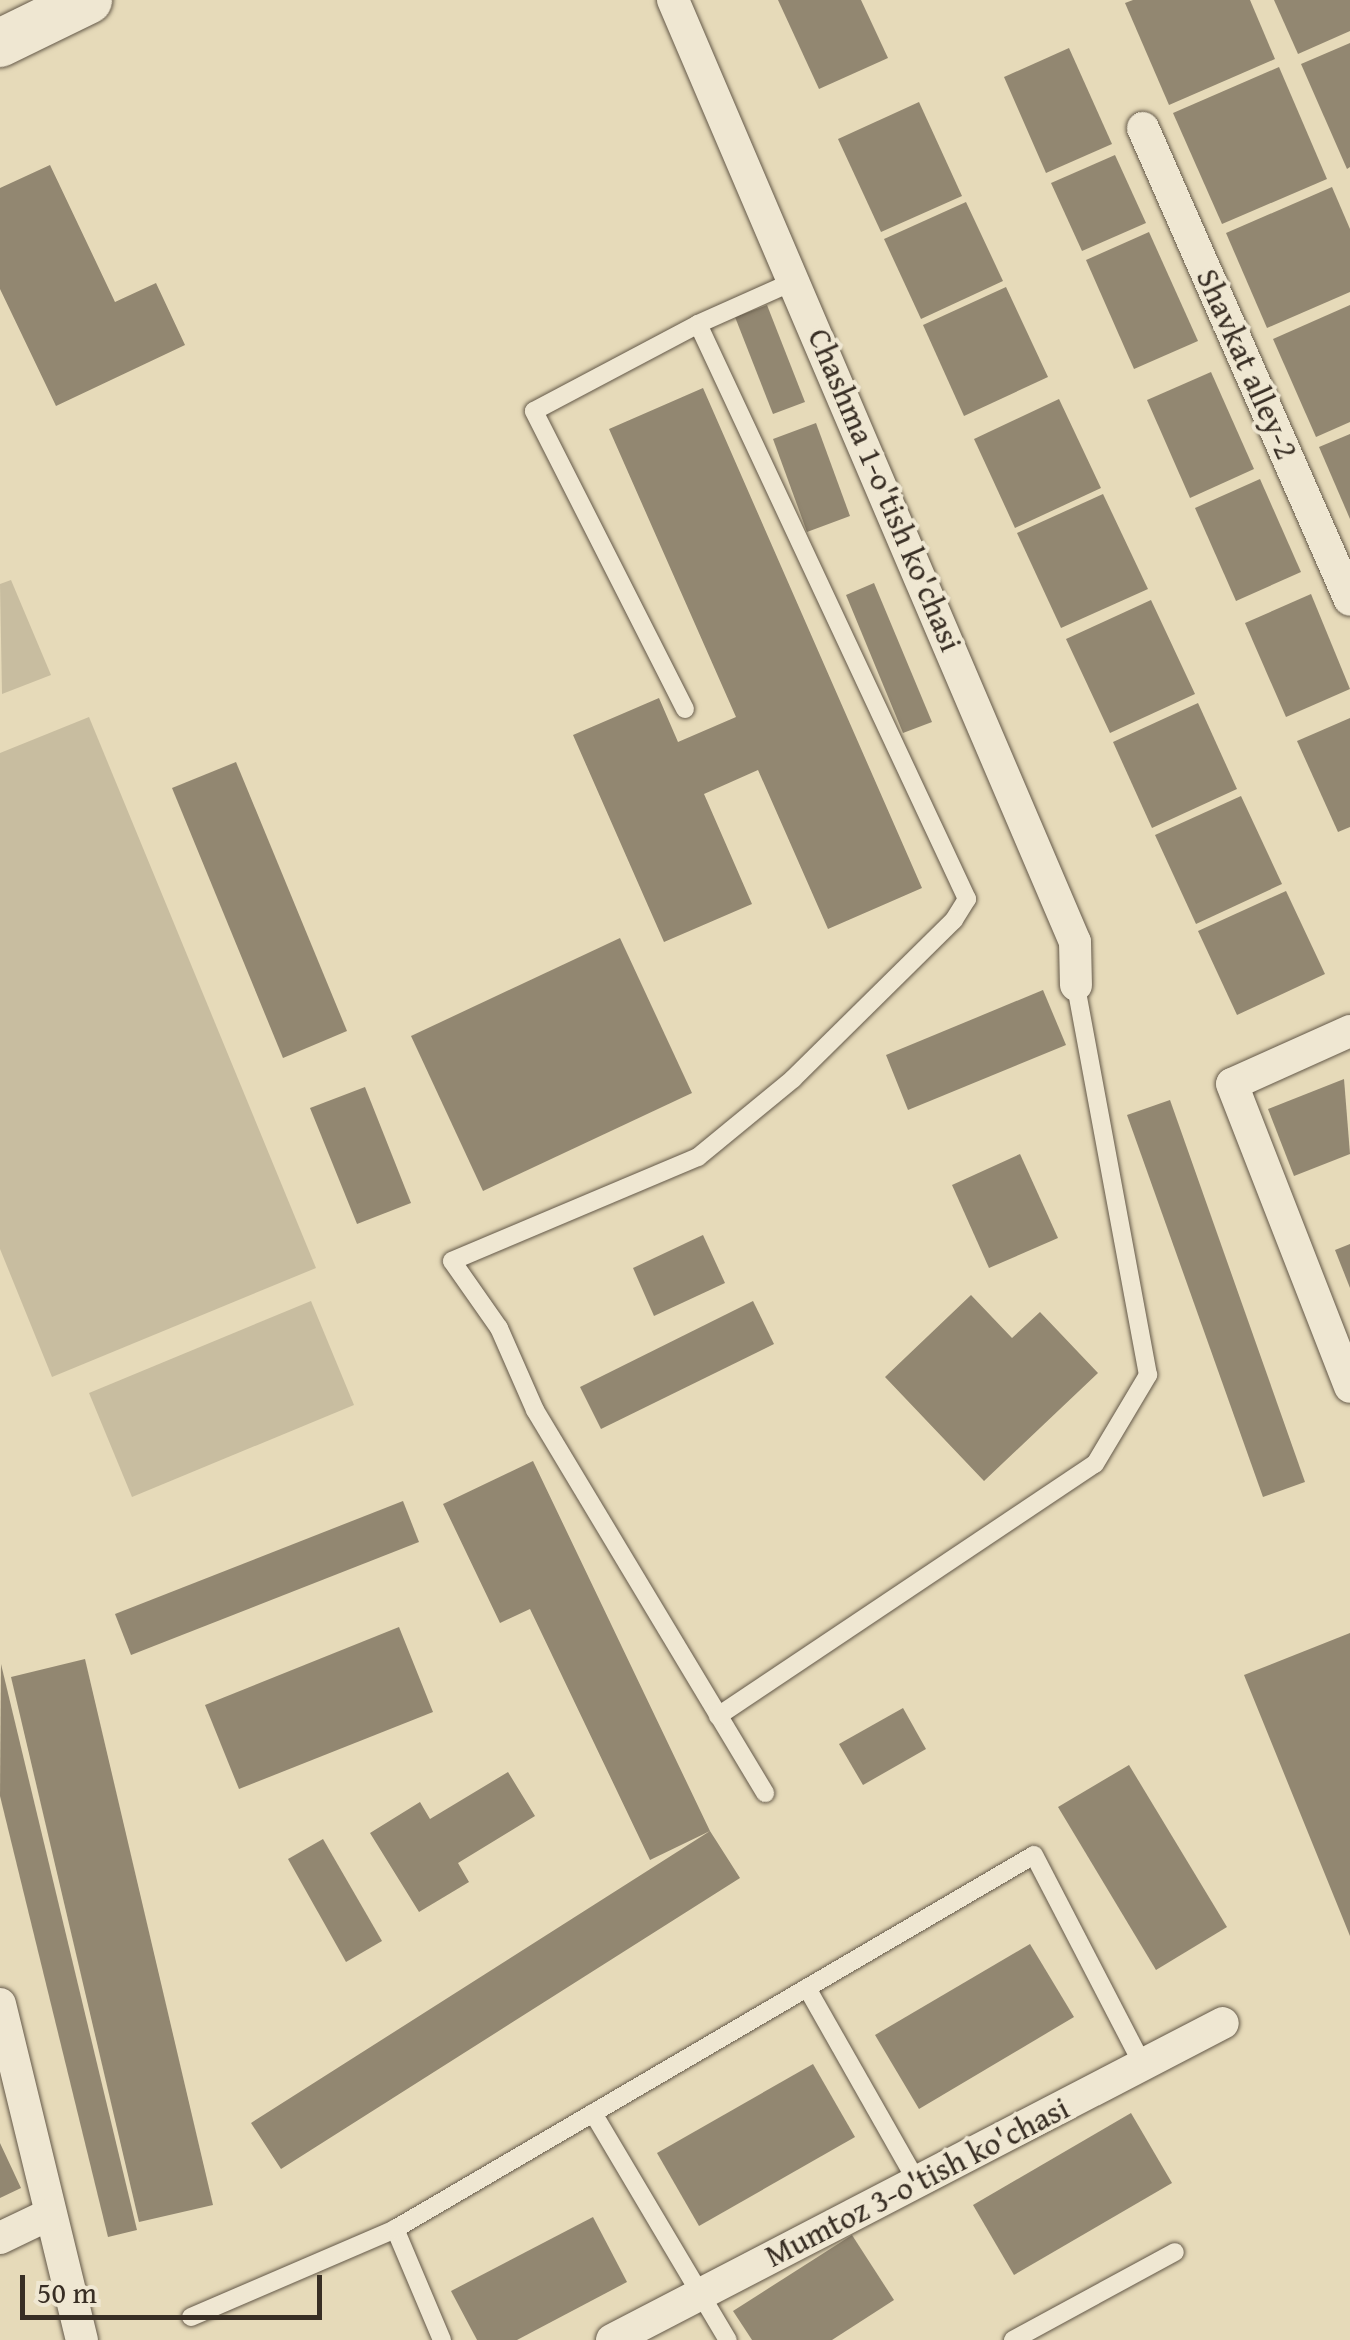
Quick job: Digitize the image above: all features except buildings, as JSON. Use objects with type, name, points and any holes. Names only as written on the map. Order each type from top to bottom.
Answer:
[{"type":"main road","points":[[0,43],[88,0]]},
{"type":"street","name":"Chashma 1-o'tish ko'chasi","points":[[673,0],[797,280],[1074,942],[1076,985]]},
{"type":"street","name":"Shavkat alley-2","points":[[1144,128],[1350,600]]},
{"type":"street","points":[[1350,1031],[1232,1084],[1350,1387]]},
{"type":"street","points":[[0,2004],[48,2215],[82,2340]]},
{"type":"street","name":"Mumtoz 3-o'tish ko'chasi","points":[[612,2340],[1222,2023]]},
{"type":"street","points":[[0,2238],[48,2215]]},
{"type":"lane","points":[[686,708],[534,411],[698,324],[797,280]]},
{"type":"lane","points":[[698,324],[967,899],[954,920],[793,1079],[698,1157],[452,1261],[499,1328],[535,1410],[765,1793]]},
{"type":"lane","points":[[718,1716],[1095,1464],[1148,1375],[1076,985]]},
{"type":"lane","points":[[191,2318],[395,2229],[1034,1856],[1143,2065]]},
{"type":"lane","points":[[807,1988],[917,2182]]},
{"type":"lane","points":[[593,2112],[698,2296],[728,2340]]},
{"type":"lane","points":[[395,2229],[442,2340]]},
{"type":"lane","points":[[1014,2340],[1175,2252]]},
{"type":"shaded area","points":[[11,580],[51,675],[2,694],[0,584]]},
{"type":"shaded area","points":[[89,717],[316,1268],[52,1377],[0,1249],[0,753]]},
{"type":"shaded area","points":[[311,1301],[354,1405],[132,1497],[89,1393]]}]
